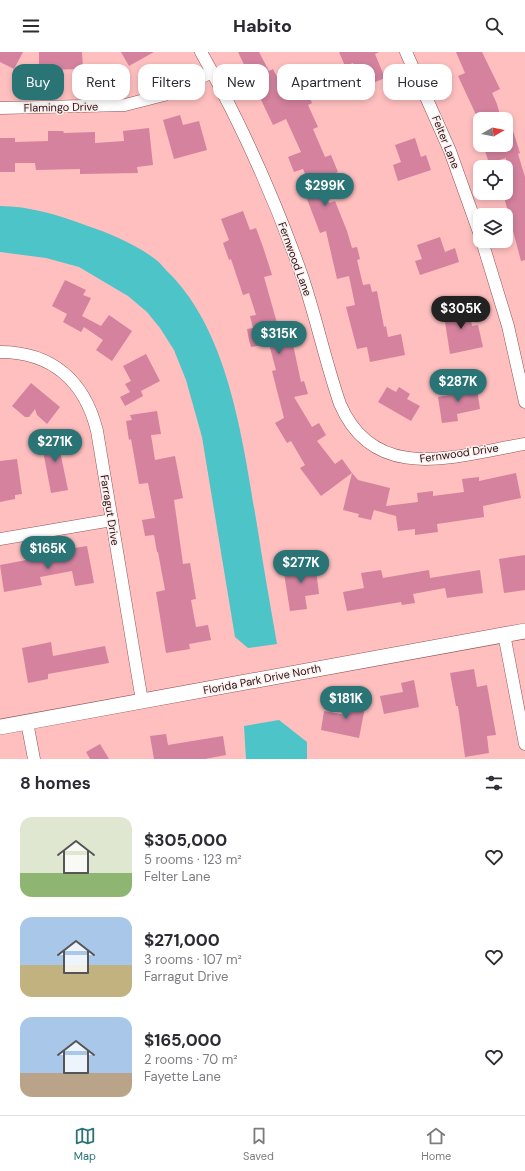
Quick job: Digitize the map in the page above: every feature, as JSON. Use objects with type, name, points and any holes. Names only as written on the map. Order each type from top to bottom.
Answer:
[{"type":"street","points":[[201,52],[212,72]]},
{"type":"street","name":"Felter Lane","points":[[406,52],[450,150],[473,215]]},
{"type":"street","name":"Flamingo Drive","points":[[0,108],[125,105],[164,95],[212,72]]},
{"type":"street","name":"Fernwood Lane","points":[[212,72],[256,162],[284,227],[310,302],[336,391],[345,414],[357,432],[364,438],[378,448],[394,455]]},
{"type":"street","points":[[484,248],[508,326],[525,402]]},
{"type":"street","name":"Farragut Drive","points":[[0,352],[32,356],[60,369],[79,389],[90,408],[97,432],[142,701]]},
{"type":"street","name":"Fernwood Drive","points":[[394,455],[410,459],[427,460],[525,444]]},
{"type":"street","points":[[0,539],[112,520]]},
{"type":"street","name":"Florida Park Drive North","points":[[0,727],[525,630]]},
{"type":"street","points":[[504,634],[525,744]]},
{"type":"street","points":[[27,722],[34,759]]},
{"type":"water","points":[[0,206],[33,209],[94,228],[122,239],[139,248],[157,261],[170,274],[190,299],[207,327],[231,392],[246,460],[277,644],[248,648],[235,637],[202,437],[186,380],[174,350],[160,328],[147,312],[128,296],[79,267],[46,258],[0,252]]},
{"type":"water","points":[[279,720],[307,742],[307,759],[246,759],[244,726]]},
{"type":"building","points":[[0,52],[23,52],[17,64],[12,64],[12,68],[0,62]]},
{"type":"building","points":[[39,52],[82,52],[83,64],[72,64],[72,69],[64,69],[64,64],[39,64]]},
{"type":"building","points":[[121,52],[154,52],[130,65]]},
{"type":"building","points":[[238,52],[259,52],[265,64],[244,64]]},
{"type":"building","points":[[339,52],[379,52],[375,54],[383,73],[383,79],[375,82],[375,64],[344,64]]},
{"type":"building","points":[[456,52],[482,52],[500,89],[492,93],[499,112],[475,112],[458,76],[465,73]]},
{"type":"building","points":[[273,69],[277,77],[277,100],[311,100],[312,103],[308,105],[318,127],[313,129],[325,157],[331,155],[338,172],[320,179],[329,203],[335,201],[352,248],[357,247],[360,259],[357,260],[363,285],[370,284],[372,292],[377,291],[384,327],[386,326],[388,337],[401,334],[405,355],[370,362],[367,347],[357,349],[346,307],[355,305],[349,276],[337,279],[326,231],[320,233],[307,199],[314,196],[303,169],[294,172],[288,157],[301,152],[286,119],[273,125],[261,100],[269,100],[269,71]]},
{"type":"building","points":[[180,115],[183,125],[199,121],[207,150],[174,159],[163,120]]},
{"type":"building","points":[[149,128],[153,165],[137,167],[138,173],[80,174],[80,169],[36,170],[35,163],[15,163],[15,172],[0,172],[0,138],[15,138],[15,142],[48,141],[48,131],[63,131],[64,133],[95,132],[95,143],[124,141],[123,131]]},
{"type":"building","points":[[513,131],[525,177],[525,260],[521,261],[513,231],[513,208],[507,208],[505,200],[513,200],[513,160],[506,160],[506,158],[499,160],[488,160],[485,152],[513,152]]},
{"type":"building","points":[[415,138],[421,157],[426,155],[431,170],[398,181],[393,165],[401,162],[395,145]]},
{"type":"building","points":[[243,211],[250,230],[256,228],[263,247],[272,275],[264,277],[277,323],[288,321],[301,382],[304,381],[308,394],[294,397],[312,427],[319,423],[326,435],[317,441],[335,464],[342,459],[352,473],[321,496],[300,468],[305,465],[291,441],[287,443],[275,423],[284,418],[272,371],[276,370],[269,344],[251,347],[249,340],[247,329],[253,328],[250,316],[256,315],[249,293],[243,295],[231,259],[229,260],[223,243],[229,240],[221,219]]},
{"type":"building","points":[[440,237],[445,252],[455,248],[459,262],[420,275],[415,261],[422,259],[417,245]]},
{"type":"building","points":[[65,280],[86,290],[83,295],[91,298],[82,316],[101,326],[109,315],[132,331],[112,361],[96,350],[103,340],[84,327],[81,332],[63,322],[67,314],[52,306]]},
{"type":"building","points":[[468,305],[472,326],[478,325],[483,347],[450,354],[443,309]]},
{"type":"building","points":[[146,354],[160,381],[141,391],[143,396],[125,406],[120,397],[130,392],[125,384],[131,381],[123,366]]},
{"type":"building","points":[[31,383],[60,407],[47,424],[37,415],[35,409],[29,417],[25,417],[12,406]]},
{"type":"building","points":[[465,383],[466,391],[477,389],[480,409],[457,414],[458,421],[442,423],[438,397],[449,395],[447,387]]},
{"type":"building","points":[[387,387],[396,392],[399,387],[410,394],[407,399],[420,406],[411,421],[378,402]]},
{"type":"building","points":[[157,411],[161,434],[151,435],[155,460],[175,456],[183,498],[174,500],[183,564],[190,563],[196,599],[191,600],[196,627],[208,625],[211,640],[189,644],[190,649],[166,653],[156,592],[165,590],[154,535],[145,536],[142,520],[155,518],[148,483],[139,484],[131,439],[129,440],[126,421],[132,420],[130,415]]},
{"type":"building","points":[[66,436],[69,450],[60,451],[68,490],[51,493],[41,440]]},
{"type":"building","points":[[17,459],[22,494],[15,495],[15,499],[0,502],[0,461]]},
{"type":"building","points":[[352,473],[358,480],[390,488],[386,506],[418,502],[417,493],[433,491],[433,496],[464,492],[462,479],[479,477],[479,481],[516,473],[521,498],[483,506],[484,517],[437,524],[438,532],[415,535],[415,529],[398,531],[396,516],[374,510],[371,520],[358,517],[359,514],[343,510]]},
{"type":"building","points":[[87,546],[94,583],[75,586],[72,571],[40,577],[42,585],[4,592],[0,565],[37,558],[37,561],[70,555],[68,549]]},
{"type":"building","points":[[525,555],[525,590],[504,593],[499,559]]},
{"type":"building","points":[[315,562],[319,594],[305,596],[307,609],[290,611],[283,567]]},
{"type":"building","points":[[381,570],[383,578],[429,570],[430,578],[480,570],[483,593],[447,598],[445,588],[413,594],[415,603],[402,605],[401,602],[347,611],[343,592],[364,588],[361,573]]},
{"type":"building","points":[[51,642],[53,656],[105,646],[109,663],[48,674],[48,679],[28,683],[22,648]]},
{"type":"building","points":[[474,669],[477,687],[487,685],[496,735],[487,736],[489,753],[465,757],[458,706],[456,706],[450,673]]},
{"type":"building","points":[[414,680],[419,707],[384,714],[380,696],[403,692],[401,683]]},
{"type":"building","points":[[349,699],[366,702],[359,738],[321,730],[324,711],[346,715]]},
{"type":"building","points":[[166,734],[168,745],[223,736],[226,755],[205,759],[154,759],[150,736]]},
{"type":"building","points":[[100,744],[109,759],[90,759],[86,752]]}]
